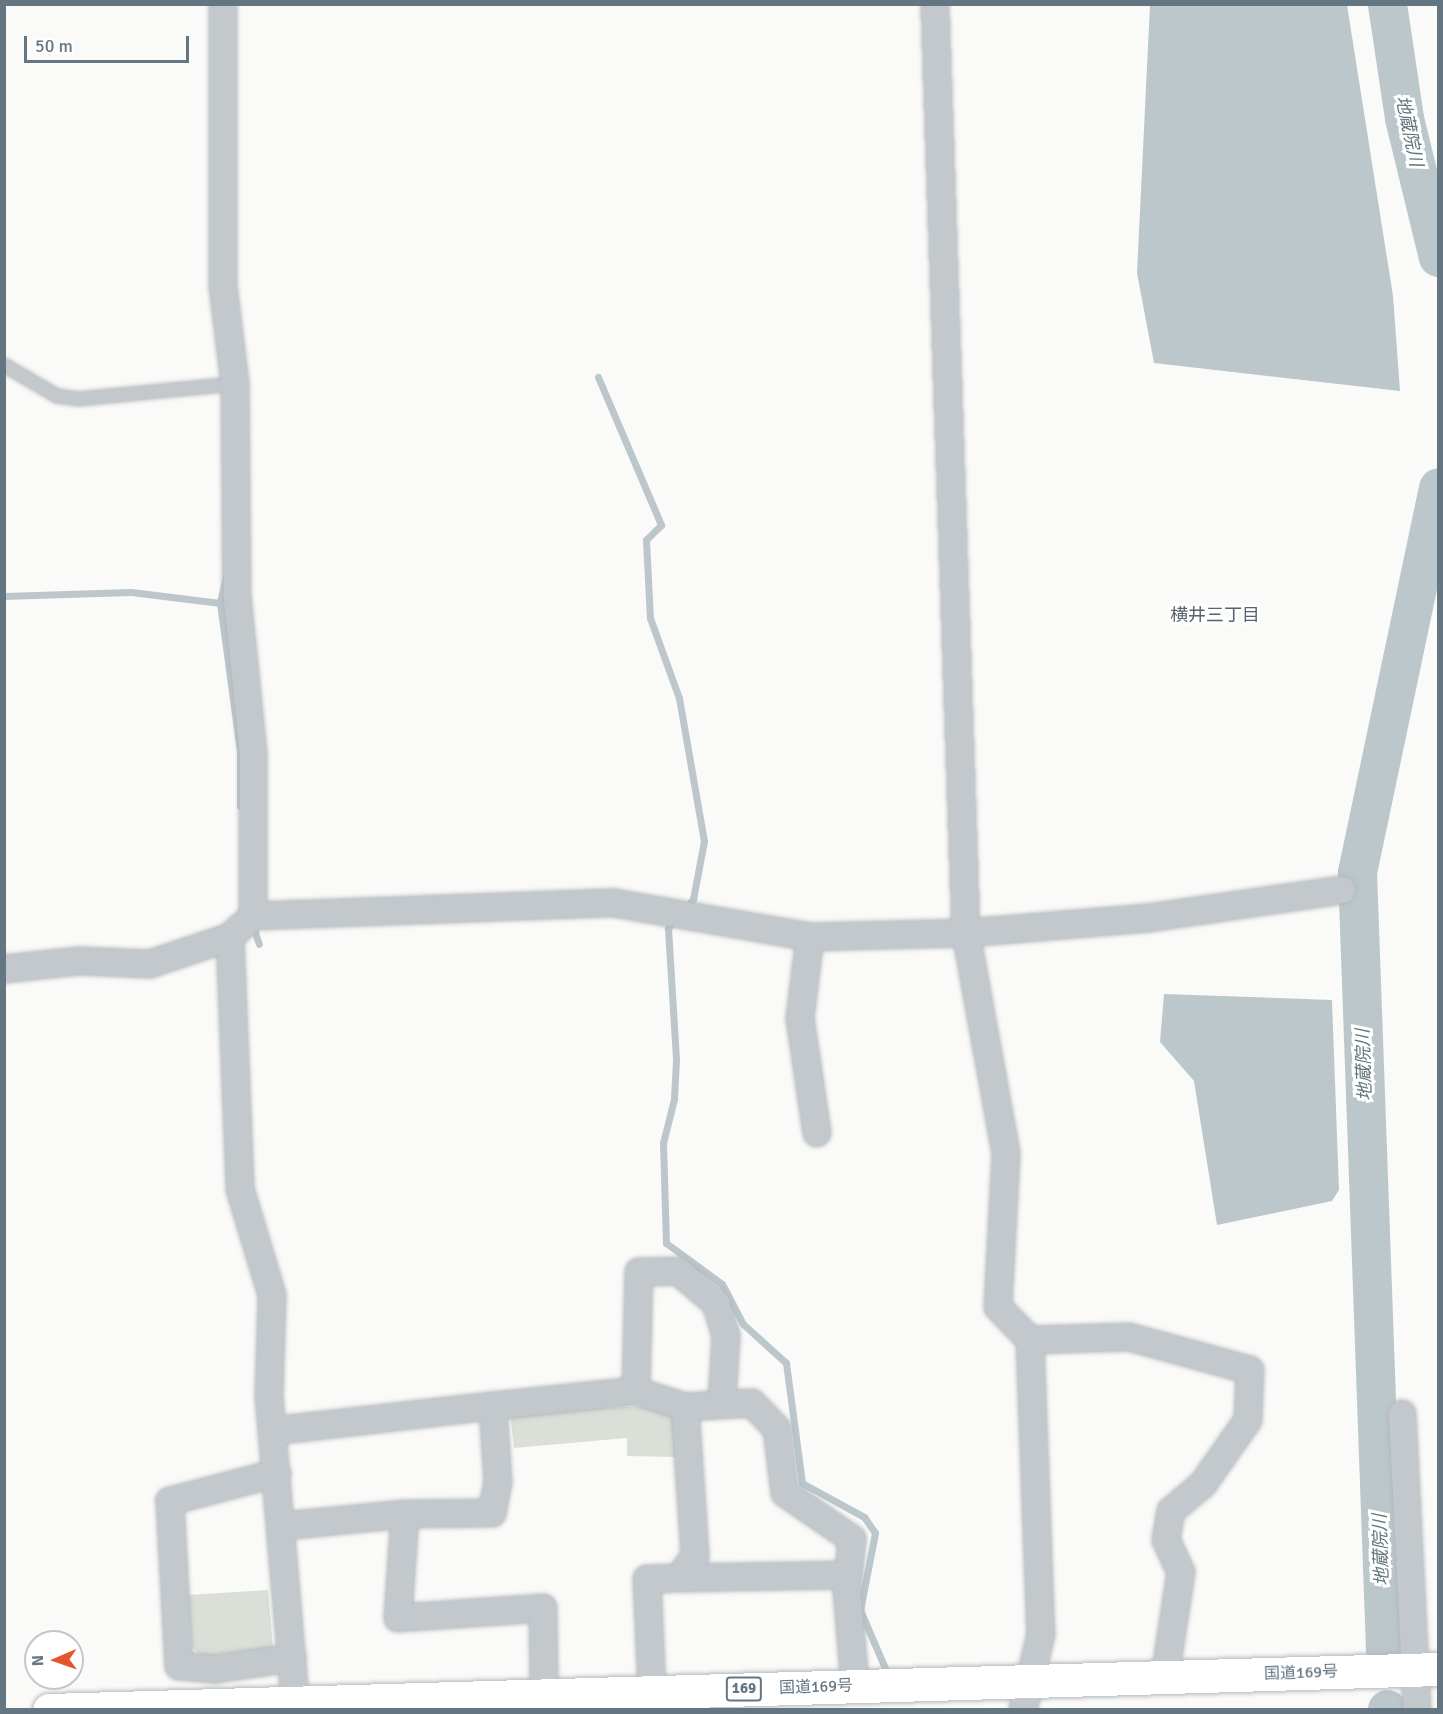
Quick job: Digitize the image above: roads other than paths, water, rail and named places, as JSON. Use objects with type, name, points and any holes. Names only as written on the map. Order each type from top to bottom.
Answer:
[{"type":"highway","name":"国道169号","points":[[49,1710],[296,1706],[544,1695],[855,1686],[1025,1695],[1165,1677],[1427,1669]]},
{"type":"street","points":[[224,4],[223,286],[237,596],[253,753],[253,916]]},
{"type":"street","points":[[935,4],[966,933],[1006,1154],[998,1307],[1030,1340],[1041,1634],[1025,1695]]},
{"type":"street","points":[[4,969],[79,961],[150,964],[230,937],[253,916],[614,903],[810,937],[966,933],[1148,918],[1342,890]]},
{"type":"street","points":[[230,937],[240,1189],[272,1295],[269,1396],[283,1526],[296,1706]]},
{"type":"street","points":[[810,937],[800,1018],[816,1133]]},
{"type":"street","points":[[636,1391],[639,1272],[678,1271],[716,1303],[726,1336],[722,1402]]},
{"type":"street","points":[[1030,1340],[1128,1337],[1250,1370],[1248,1420],[1203,1484],[1170,1510],[1166,1540],[1181,1572],[1165,1677]]},
{"type":"street","points":[[272,1431],[636,1391],[685,1407],[722,1402],[752,1403],[777,1429],[786,1493],[852,1539],[848,1575],[855,1686]]},
{"type":"street","points":[[283,1526],[405,1514],[492,1513],[498,1482],[493,1406]]},
{"type":"street","points":[[679,1578],[695,1556],[685,1407]]},
{"type":"street","points":[[1402,1414],[1427,1669],[1417,1710]]},
{"type":"street","points":[[277,1473],[170,1501],[179,1666],[215,1669],[292,1658]]},
{"type":"street","points":[[405,1514],[398,1617],[543,1608],[544,1695]]},
{"type":"street","points":[[652,1692],[647,1580],[848,1575]]},
{"type":"lane","points":[[4,365],[57,396],[78,399],[227,385]]},
{"type":"waterway","name":"地蔵院川","points":[[1387,4],[1404,118],[1438,257]]},
{"type":"waterway","points":[[598,377],[661,525],[646,540],[650,618],[679,698],[704,841],[693,899],[684,910]]},
{"type":"waterway","name":"地蔵院川","points":[[1385,1650],[1357,872],[1438,487]]},
{"type":"waterway","points":[[226,576],[220,603],[240,751],[240,806]]},
{"type":"waterway","points":[[4,596],[131,592],[220,603]]},
{"type":"waterway","points":[[675,920],[668,928],[676,1060],[674,1099],[663,1143],[666,1243],[722,1284],[743,1324],[786,1363],[802,1483],[864,1517],[875,1533],[860,1610],[885,1668]]},
{"type":"waterway","points":[[252,924],[259,944]]},
{"type":"district","name":"横井三丁目","points":[[1215,615]]}]
